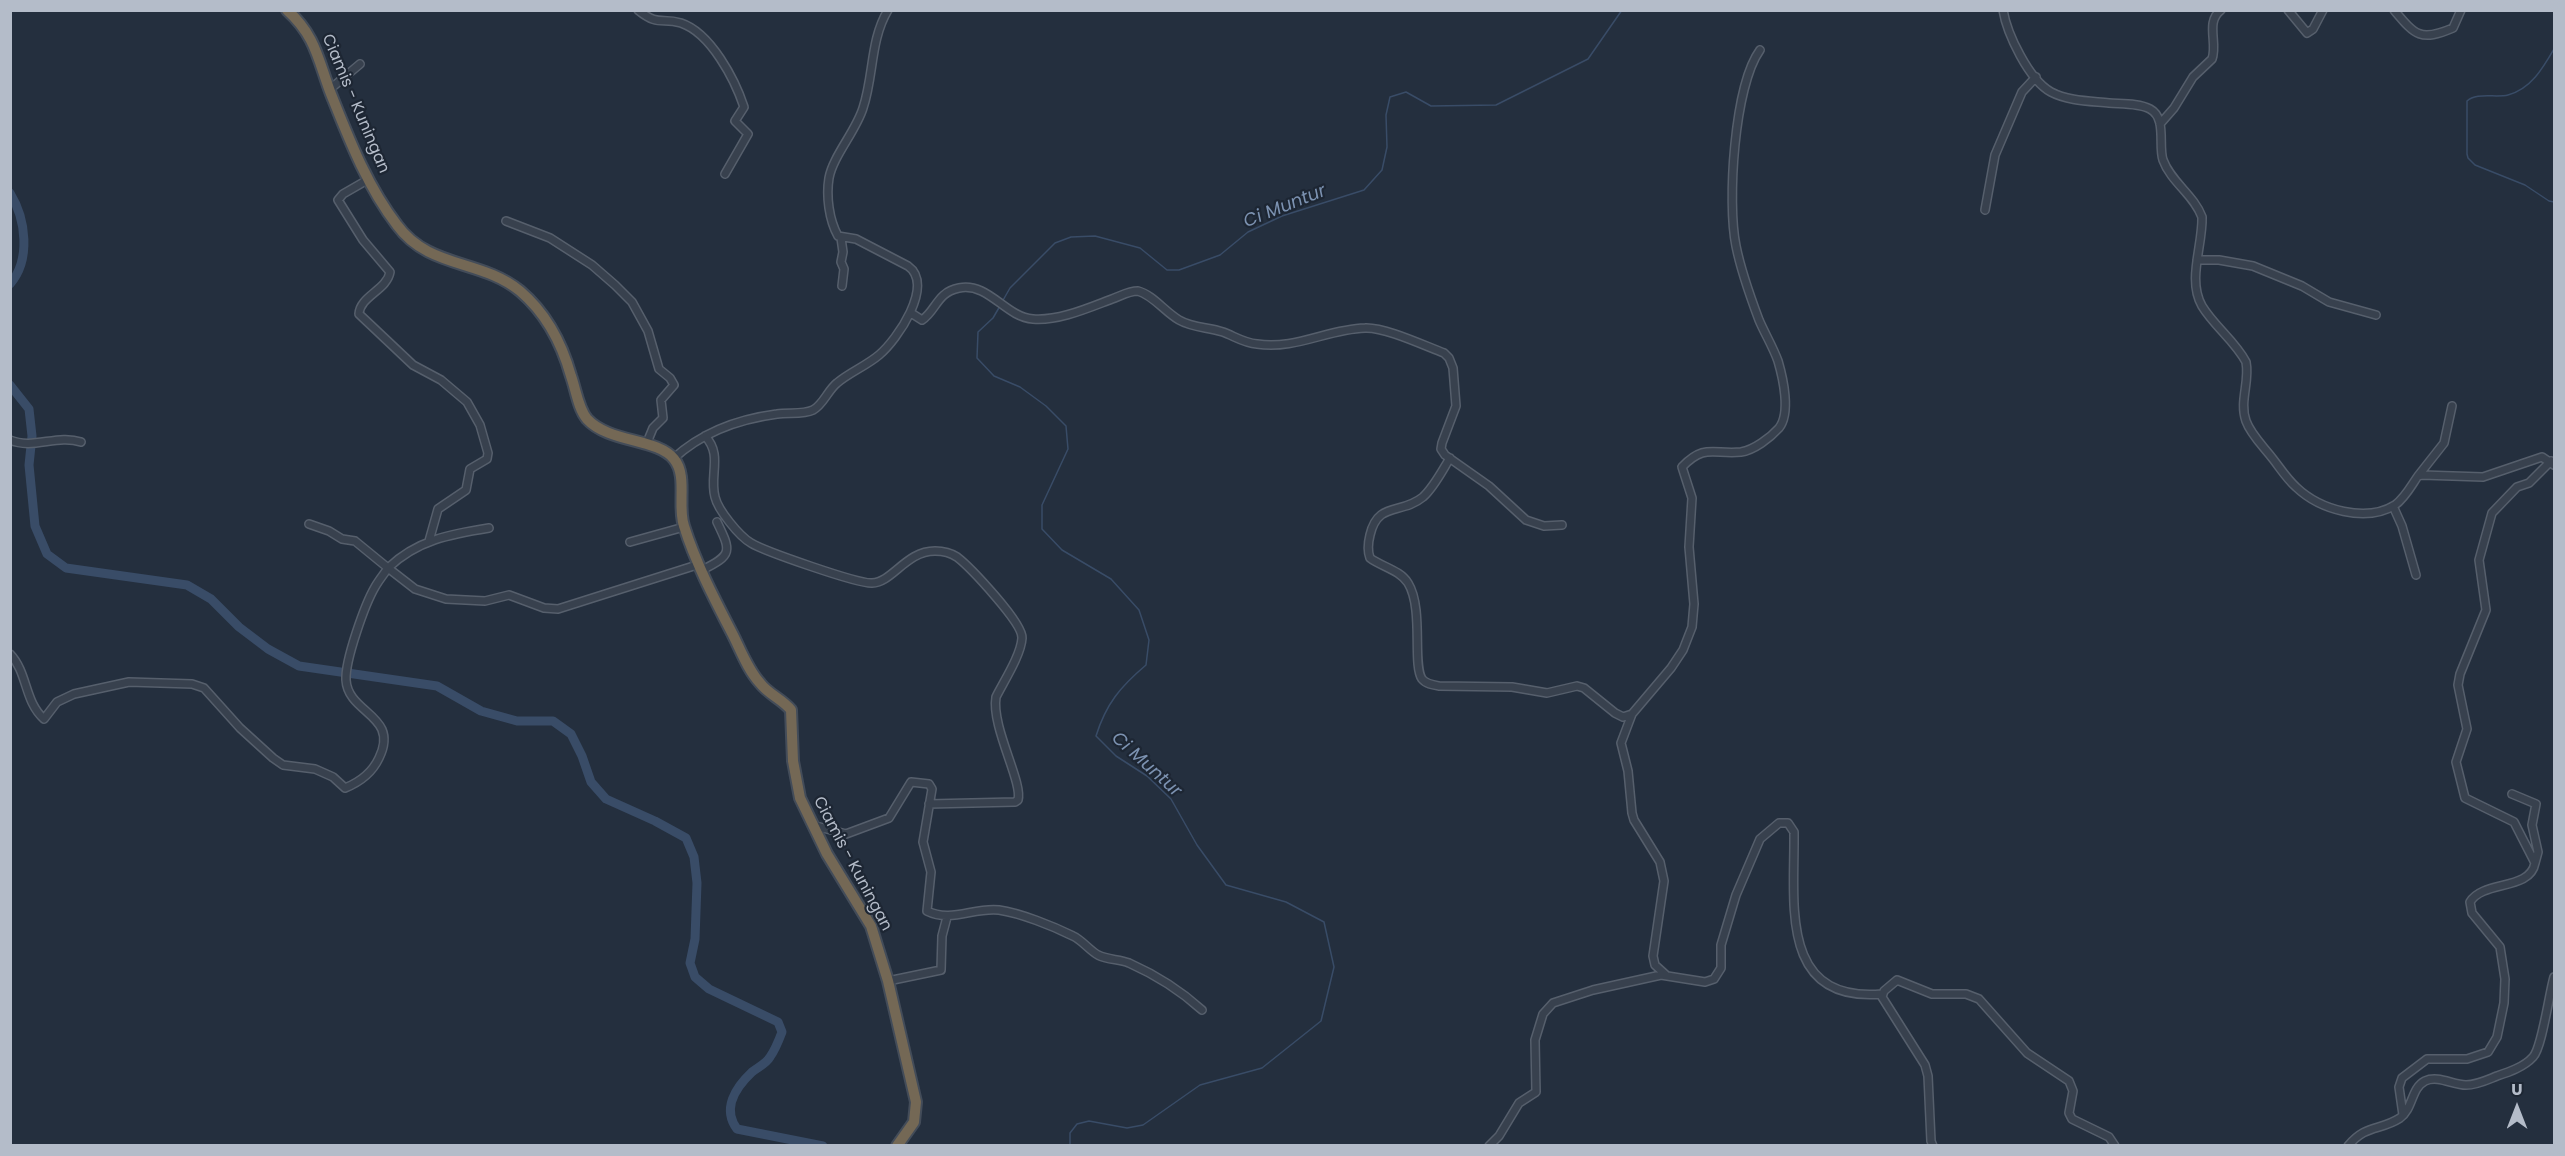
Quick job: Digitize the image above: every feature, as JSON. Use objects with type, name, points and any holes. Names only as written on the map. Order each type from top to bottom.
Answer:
[{"type":"highway","name":"Ciamis - Kuningan","points":[[287,10],[300,22],[314,42],[329,90],[361,165],[397,226],[422,250],[499,277],[531,300],[556,337],[585,417],[599,429],[660,449],[674,459],[680,474],[684,527],[715,600],[760,683],[791,710],[797,786],[804,809],[871,926],[888,981],[916,1102],[914,1122],[897,1146]]},
{"type":"street","points":[[638,10],[653,21],[680,23],[697,32],[709,43],[735,82],[744,107],[735,121],[748,134],[725,174]]},
{"type":"street","points":[[842,286],[843,252],[841,238],[835,230],[828,196],[830,173],[863,109],[877,36],[888,10]]},
{"type":"street","points":[[2003,10],[2013,43],[2046,89],[2057,95],[2077,100],[2149,108],[2157,115],[2160,124],[2161,152],[2166,166],[2202,217],[2197,260],[2198,291],[2202,306],[2246,362],[2243,409],[2245,419],[2252,432],[2289,480],[2302,492],[2336,509],[2366,513],[2392,506],[2403,497],[2444,443],[2452,406]]},
{"type":"street","points":[[2160,124],[2174,108],[2193,77],[2212,59],[2214,55],[2212,23],[2215,15],[2221,10]]},
{"type":"street","points":[[2288,10],[2307,33],[2313,29],[2324,10]]},
{"type":"street","points":[[2394,10],[2414,33],[2423,35],[2453,28],[2461,10]]},
{"type":"street","points":[[1666,975],[1653,960],[1664,885],[1661,866],[1632,817],[1628,771],[1621,743],[1632,714],[1671,668],[1683,650],[1692,627],[1694,604],[1689,548],[1692,498],[1682,467],[1708,450],[1740,452],[1763,442],[1780,426],[1784,411],[1777,359],[1750,294],[1733,229],[1735,152],[1740,102],[1752,63],[1760,50]]},
{"type":"street","points":[[329,90],[360,64]]},
{"type":"street","points":[[1985,210],[1995,155],[2022,92],[2036,77]]},
{"type":"street","points":[[369,179],[343,194],[338,200],[363,240],[390,272],[388,280],[360,306],[359,314],[413,365],[441,380],[467,402],[480,424],[488,453],[487,459],[470,469],[466,490],[438,509],[429,541]]},
{"type":"street","points":[[506,221],[559,243],[592,265],[632,302],[648,331],[659,369],[670,378],[674,385],[661,400],[663,418],[653,428],[645,445]]},
{"type":"street","points":[[674,459],[705,436],[750,418],[779,413],[807,412],[816,408],[835,384],[884,351],[911,313],[919,281],[912,269],[856,239],[841,238]]},
{"type":"street","points":[[2197,260],[2218,260],[2253,266],[2302,286],[2329,302],[2376,315]]},
{"type":"street","points":[[911,313],[922,320],[942,296],[955,288],[979,289],[1019,316],[1033,319],[1068,316],[1094,304],[1138,291],[1147,295],[1167,313],[1187,324],[1221,331],[1250,343],[1285,345],[1365,328],[1388,332],[1444,353],[1450,360],[1456,406],[1441,446],[1443,452],[1489,486],[1526,520],[1544,526],[1562,525]]},
{"type":"street","points":[[705,436],[715,454],[716,500],[740,535],[753,544],[831,573],[870,584],[885,578],[918,554],[937,550],[948,553],[971,570],[998,600],[1019,629],[1022,638],[1020,647],[996,697],[995,705],[1006,753],[1019,791],[1018,800],[1015,802],[929,804]]},
{"type":"street","points":[[10,440],[20,443],[40,443],[62,439],[81,442]]},
{"type":"street","points":[[1450,458],[1422,498],[1407,506],[1377,516],[1368,547],[1370,558],[1396,572],[1410,587],[1416,609],[1418,664],[1422,678],[1428,684],[1439,686],[1512,687],[1544,693],[1577,686],[1584,688],[1615,713],[1623,717],[1632,714]]},
{"type":"street","points":[[2418,476],[2483,477],[2539,458],[2553,463]]},
{"type":"street","points":[[2535,863],[2514,822],[2465,798],[2456,762],[2467,729],[2458,685],[2460,674],[2486,610],[2479,560],[2490,517],[2517,487],[2529,483],[2553,463]]},
{"type":"street","points":[[2392,506],[2402,526],[2416,575]]},
{"type":"street","points":[[309,524],[329,531],[342,540],[355,541],[415,589],[436,597],[485,601],[508,595],[544,608],[558,609],[721,561],[728,553],[728,545],[717,522]]},
{"type":"street","points":[[630,542],[684,527]]},
{"type":"street","points":[[10,654],[23,673],[33,706],[44,718],[57,702],[74,694],[129,682],[192,684],[204,688],[240,728],[283,765],[315,769],[333,777],[345,788],[371,771],[383,749],[384,738],[379,722],[357,702],[349,691],[346,680],[348,663],[374,587],[388,568],[405,554],[429,541],[489,528]]},
{"type":"street","points":[[812,825],[846,834],[889,818],[912,781],[930,785],[923,842],[931,872],[926,909],[929,912],[947,917],[995,910],[1024,917],[1072,935],[1099,955],[1127,962],[1166,982],[1181,991],[1202,1010]]},
{"type":"street","points":[[2403,1115],[2400,1082],[2422,1062],[2433,1059],[2467,1059],[2488,1052],[2495,1044],[2504,1009],[2505,979],[2500,947],[2472,913],[2470,902],[2476,895],[2527,876],[2534,868],[2538,852],[2532,825],[2536,804],[2512,794]]},
{"type":"street","points":[[1489,1146],[1499,1136],[1518,1105],[1536,1092],[1536,1040],[1540,1018],[1546,1008],[1553,1003],[1593,990],[1666,975],[1708,982],[1720,971],[1720,945],[1736,895],[1757,845],[1764,834],[1784,821],[1794,832],[1795,932],[1804,960],[1817,975],[1842,991],[1866,995],[1882,994],[1894,981],[1902,980],[1932,994],[1976,996],[2027,1053],[2066,1078],[2073,1091],[2069,1113],[2072,1119],[2109,1137],[2115,1146]]},
{"type":"street","points":[[888,981],[941,970],[942,936],[947,917]]},
{"type":"street","points":[[2348,1146],[2363,1132],[2394,1121],[2403,1115],[2416,1089],[2424,1082],[2435,1079],[2460,1085],[2474,1084],[2514,1070],[2532,1059],[2538,1048],[2554,977]]},
{"type":"street","points":[[1882,994],[1925,1065],[1928,1076],[1933,1146]]},
{"type":"waterway","name":"Ci Muntur","points":[[1002,302],[1010,288],[1055,243],[1071,237],[1095,236],[1140,248],[1167,270],[1179,270],[1220,255],[1248,232],[1282,216],[1364,190],[1382,170],[1387,147],[1386,115],[1390,97],[1406,92],[1431,106],[1496,105],[1588,59],[1622,10]]},
{"type":"waterway","points":[[2554,49],[2541,70],[2523,88],[2508,95],[2481,96],[2467,101],[2468,158],[2475,165],[2525,185],[2554,202]]},
{"type":"waterway","points":[[10,193],[20,215],[24,239],[21,263],[10,284]]},
{"type":"waterway","name":"Ci Muntur","points":[[1000,306],[993,318],[978,332],[977,358],[994,376],[1020,387],[1046,406],[1066,426],[1068,449],[1042,505],[1042,529],[1062,550],[1111,579],[1139,610],[1149,640],[1146,665],[1109,705],[1096,736],[1116,756],[1147,776],[1171,799],[1197,845],[1226,885],[1286,902],[1324,922],[1334,967],[1321,1021],[1262,1068],[1200,1085],[1143,1125],[1127,1128],[1089,1121],[1077,1124],[1070,1133],[1070,1146]]},
{"type":"waterway","points":[[10,385],[29,409],[32,436],[29,465],[35,526],[47,554],[66,568],[187,585],[211,599],[239,627],[268,649],[299,666],[437,686],[481,711],[517,721],[553,721],[571,734],[591,782],[606,799],[686,838],[694,857],[697,883],[695,939],[690,963],[695,977],[709,989],[778,1022],[782,1032],[768,1059],[740,1085],[732,1099],[733,1121],[737,1129],[823,1146]]}]
